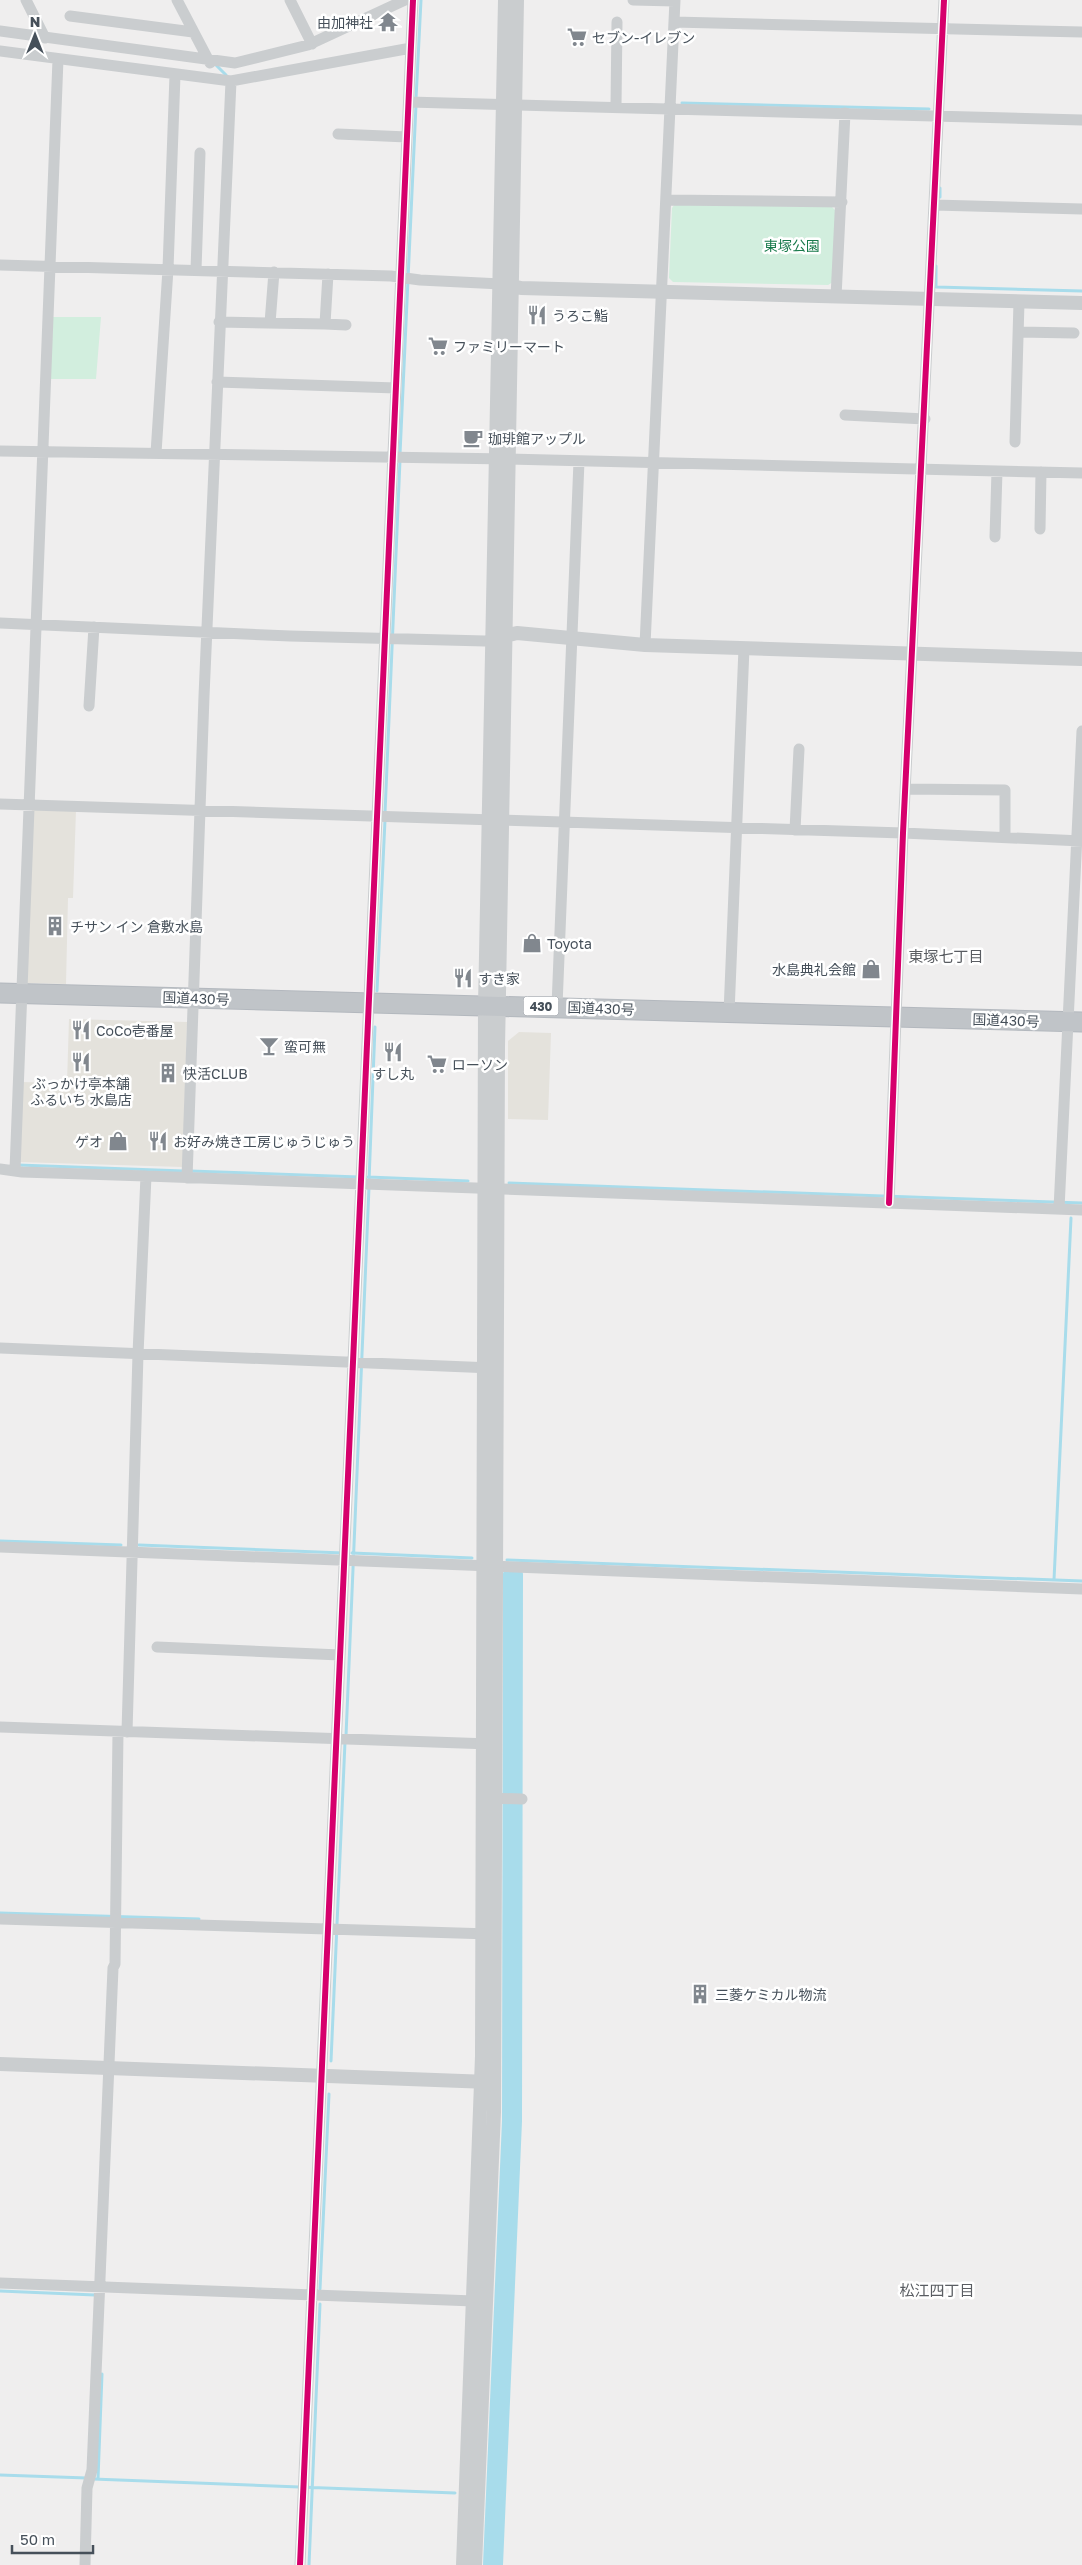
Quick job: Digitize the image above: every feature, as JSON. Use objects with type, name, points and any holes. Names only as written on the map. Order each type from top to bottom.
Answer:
[{"type":"highway","name":"国道430号","points":[[0,993],[21,999],[1075,1028]]},
{"type":"highway","name":"国道430号","points":[[0,1005],[21,999]]},
{"type":"highway","name":"国道430号","points":[[492,1012],[557,1006],[729,1013],[895,1023]]},
{"type":"street","points":[[26,0],[45,38]]},
{"type":"street","points":[[177,0],[207,59],[226,80],[221,271],[187,1173]]},
{"type":"street","points":[[290,0],[312,44]]},
{"type":"street","points":[[0,31],[235,63],[312,44],[405,0]]},
{"type":"street","points":[[300,2565],[321,2075],[333,1927],[343,1740],[340,1655],[359,1362],[368,1010],[382,817],[398,458],[396,388],[406,278],[407,137],[414,102],[413,0]]},
{"type":"street","points":[[475,2565],[488,2082],[489,1934],[495,1798],[490,1744],[492,1012],[509,105],[506,0]]},
{"type":"street","points":[[509,105],[517,0]]},
{"type":"street","points":[[633,0],[675,0],[645,645]]},
{"type":"street","points":[[889,1198],[895,1023],[944,0]]},
{"type":"street","points":[[70,16],[194,32]]},
{"type":"street","points":[[616,106],[617,22]]},
{"type":"street","points":[[674,22],[1082,32]]},
{"type":"street","points":[[17,53],[20,34]]},
{"type":"street","points":[[0,51],[174,75],[226,80],[412,48]]},
{"type":"street","points":[[15,1166],[58,60]]},
{"type":"street","points":[[156,453],[168,269],[174,75]]},
{"type":"street","points":[[414,102],[670,107],[1082,120]]},
{"type":"street","points":[[836,297],[845,113]]},
{"type":"street","points":[[338,134],[407,137]]},
{"type":"street","points":[[196,270],[200,153]]},
{"type":"street","points":[[666,200],[842,202]]},
{"type":"street","points":[[934,205],[1082,210]]},
{"type":"street","points":[[0,265],[328,274],[661,292],[1082,303]]},
{"type":"street","points":[[270,323],[274,272]]},
{"type":"street","points":[[326,324],[328,274]]},
{"type":"street","points":[[1015,442],[1020,302]]},
{"type":"street","points":[[219,322],[346,325]]},
{"type":"street","points":[[1018,332],[1074,333]]},
{"type":"street","points":[[217,382],[396,388]]},
{"type":"street","points":[[845,416],[925,418]]},
{"type":"street","points":[[0,450],[502,459],[1082,473]]},
{"type":"street","points":[[557,1006],[579,461]]},
{"type":"street","points":[[995,537],[997,471]]},
{"type":"street","points":[[1040,529],[1041,472]]},
{"type":"street","points":[[0,623],[299,636],[485,641],[517,634],[645,645],[1082,658]]},
{"type":"street","points":[[89,706],[94,627]]},
{"type":"street","points":[[729,1013],[744,648]]},
{"type":"street","points":[[1060,1205],[1075,1028],[1082,730]]},
{"type":"street","points":[[795,830],[799,749]]},
{"type":"street","points":[[906,789],[1004,790],[1005,837]]},
{"type":"street","points":[[0,804],[496,819],[1079,841]]},
{"type":"street","points":[[0,1169],[15,1166],[146,1176],[187,1173],[491,1188],[889,1198],[1060,1205],[1082,1210]]},
{"type":"street","points":[[85,2565],[87,2488],[91,2478],[100,2286],[108,2068],[132,1552],[146,1176]]},
{"type":"street","points":[[0,1348],[490,1368]]},
{"type":"street","points":[[0,1547],[347,1558],[490,1566],[1082,1589]]},
{"type":"street","points":[[157,1647],[340,1655]]},
{"type":"street","points":[[0,1727],[490,1744]]},
{"type":"street","points":[[495,1798],[522,1799]]},
{"type":"street","points":[[0,1919],[116,1919],[489,1934]]},
{"type":"street","points":[[0,2064],[488,2082]]},
{"type":"street","points":[[463,2565],[474,2301],[488,2082]]},
{"type":"street","points":[[0,2283],[474,2301]]},
{"type":"shaded area","points":[[32,809],[76,810],[73,898],[68,898],[66,984],[26,983]]},
{"type":"shaded area","points":[[69,1019],[187,1022],[183,1167],[18,1162],[21,1082],[67,1083]]},
{"type":"shaded area","points":[[519,1032],[551,1033],[548,1120],[508,1119],[508,1041]]},
{"type":"green space","name":"東塚公園","points":[[675,204],[832,207],[837,212],[833,282],[828,285],[673,282],[669,278],[672,208]]},
{"type":"green space","points":[[53,317],[101,317],[96,379],[50,379]]},
{"type":"waterway","points":[[416,99],[421,0]]},
{"type":"waterway","points":[[216,65],[226,75]]},
{"type":"waterway","points":[[682,103],[929,109]]},
{"type":"waterway","points":[[400,454],[416,105]]},
{"type":"waterway","points":[[940,188],[940,197]]},
{"type":"waterway","points":[[936,266],[936,287],[1082,291]]},
{"type":"waterway","points":[[385,813],[400,460]]},
{"type":"waterway","points":[[377,991],[385,820]]},
{"type":"waterway","points":[[369,1181],[375,1027]]},
{"type":"waterway","points":[[18,1165],[184,1171]]},
{"type":"waterway","points":[[190,1171],[359,1177]]},
{"type":"waterway","points":[[368,1177],[468,1181]]},
{"type":"waterway","points":[[509,1183],[1082,1203]]},
{"type":"waterway","points":[[346,1736],[369,1187]]},
{"type":"waterway","points":[[1054,1580],[1071,1218]]},
{"type":"waterway","points":[[0,1541],[121,1545]]},
{"type":"waterway","points":[[139,1545],[343,1553]]},
{"type":"waterway","points":[[352,1553],[472,1558]]},
{"type":"waterway","points":[[507,1560],[1082,1581]]},
{"type":"waterway","points":[[493,2565],[512,2121],[513,1574]]},
{"type":"waterway","points":[[331,2061],[345,1742]]},
{"type":"waterway","points":[[0,1913],[199,1919]]},
{"type":"waterway","points":[[506,1930],[512,1930]]},
{"type":"waterway","points":[[320,2289],[329,2094]]},
{"type":"waterway","points":[[0,2291],[95,2295]]},
{"type":"waterway","points":[[309,2565],[320,2304]]},
{"type":"waterway","points":[[98,2479],[102,2374]]},
{"type":"waterway","points":[[0,2475],[87,2478]]},
{"type":"waterway","points":[[93,2479],[455,2493]]},
{"type":"waterway","points":[[490,2494],[496,2494]]},
{"type":"cycle path","points":[[300,2565],[413,0]]},
{"type":"cycle path","points":[[889,1203],[903,833],[944,0]]},
{"type":"place","name":"由加神社","points":[[388,22]]},
{"type":"place","name":"セブン-イレブン","points":[[577,37]]},
{"type":"place","name":"うろこ鮨","points":[[537,315]]},
{"type":"place","name":"ファミリーマート","points":[[438,346]]},
{"type":"place","name":"珈琲館アップル","points":[[473,438]]},
{"type":"place","name":"チサン イン 倉敷水島","points":[[55,926]]},
{"type":"place","name":"Toyota","points":[[532,943]]},
{"type":"place","name":"水島典礼会館","points":[[871,969]]},
{"type":"place","name":"すき家","points":[[463,978]]},
{"type":"place","name":"CoCo壱番屋","points":[[81,1030]]},
{"type":"place","name":"蛮可無","points":[[269,1046]]},
{"type":"place","name":"すし丸","points":[[393,1052]]},
{"type":"place","name":"ぶっかけ亭本舗 ふるいち 水島店","points":[[81,1062]]},
{"type":"place","name":"ローソン","points":[[437,1064]]},
{"type":"place","name":"快活CLUB","points":[[168,1073]]},
{"type":"place","name":"ゲオ","points":[[118,1141]]},
{"type":"place","name":"お好み焼き工房じゅうじゅう","points":[[158,1141]]},
{"type":"place","name":"三菱ケミカル物流","points":[[700,1994]]},
{"type":"district","name":"東塚七丁目","points":[[946,956]]},
{"type":"district","name":"松江四丁目","points":[[937,2290]]}]
